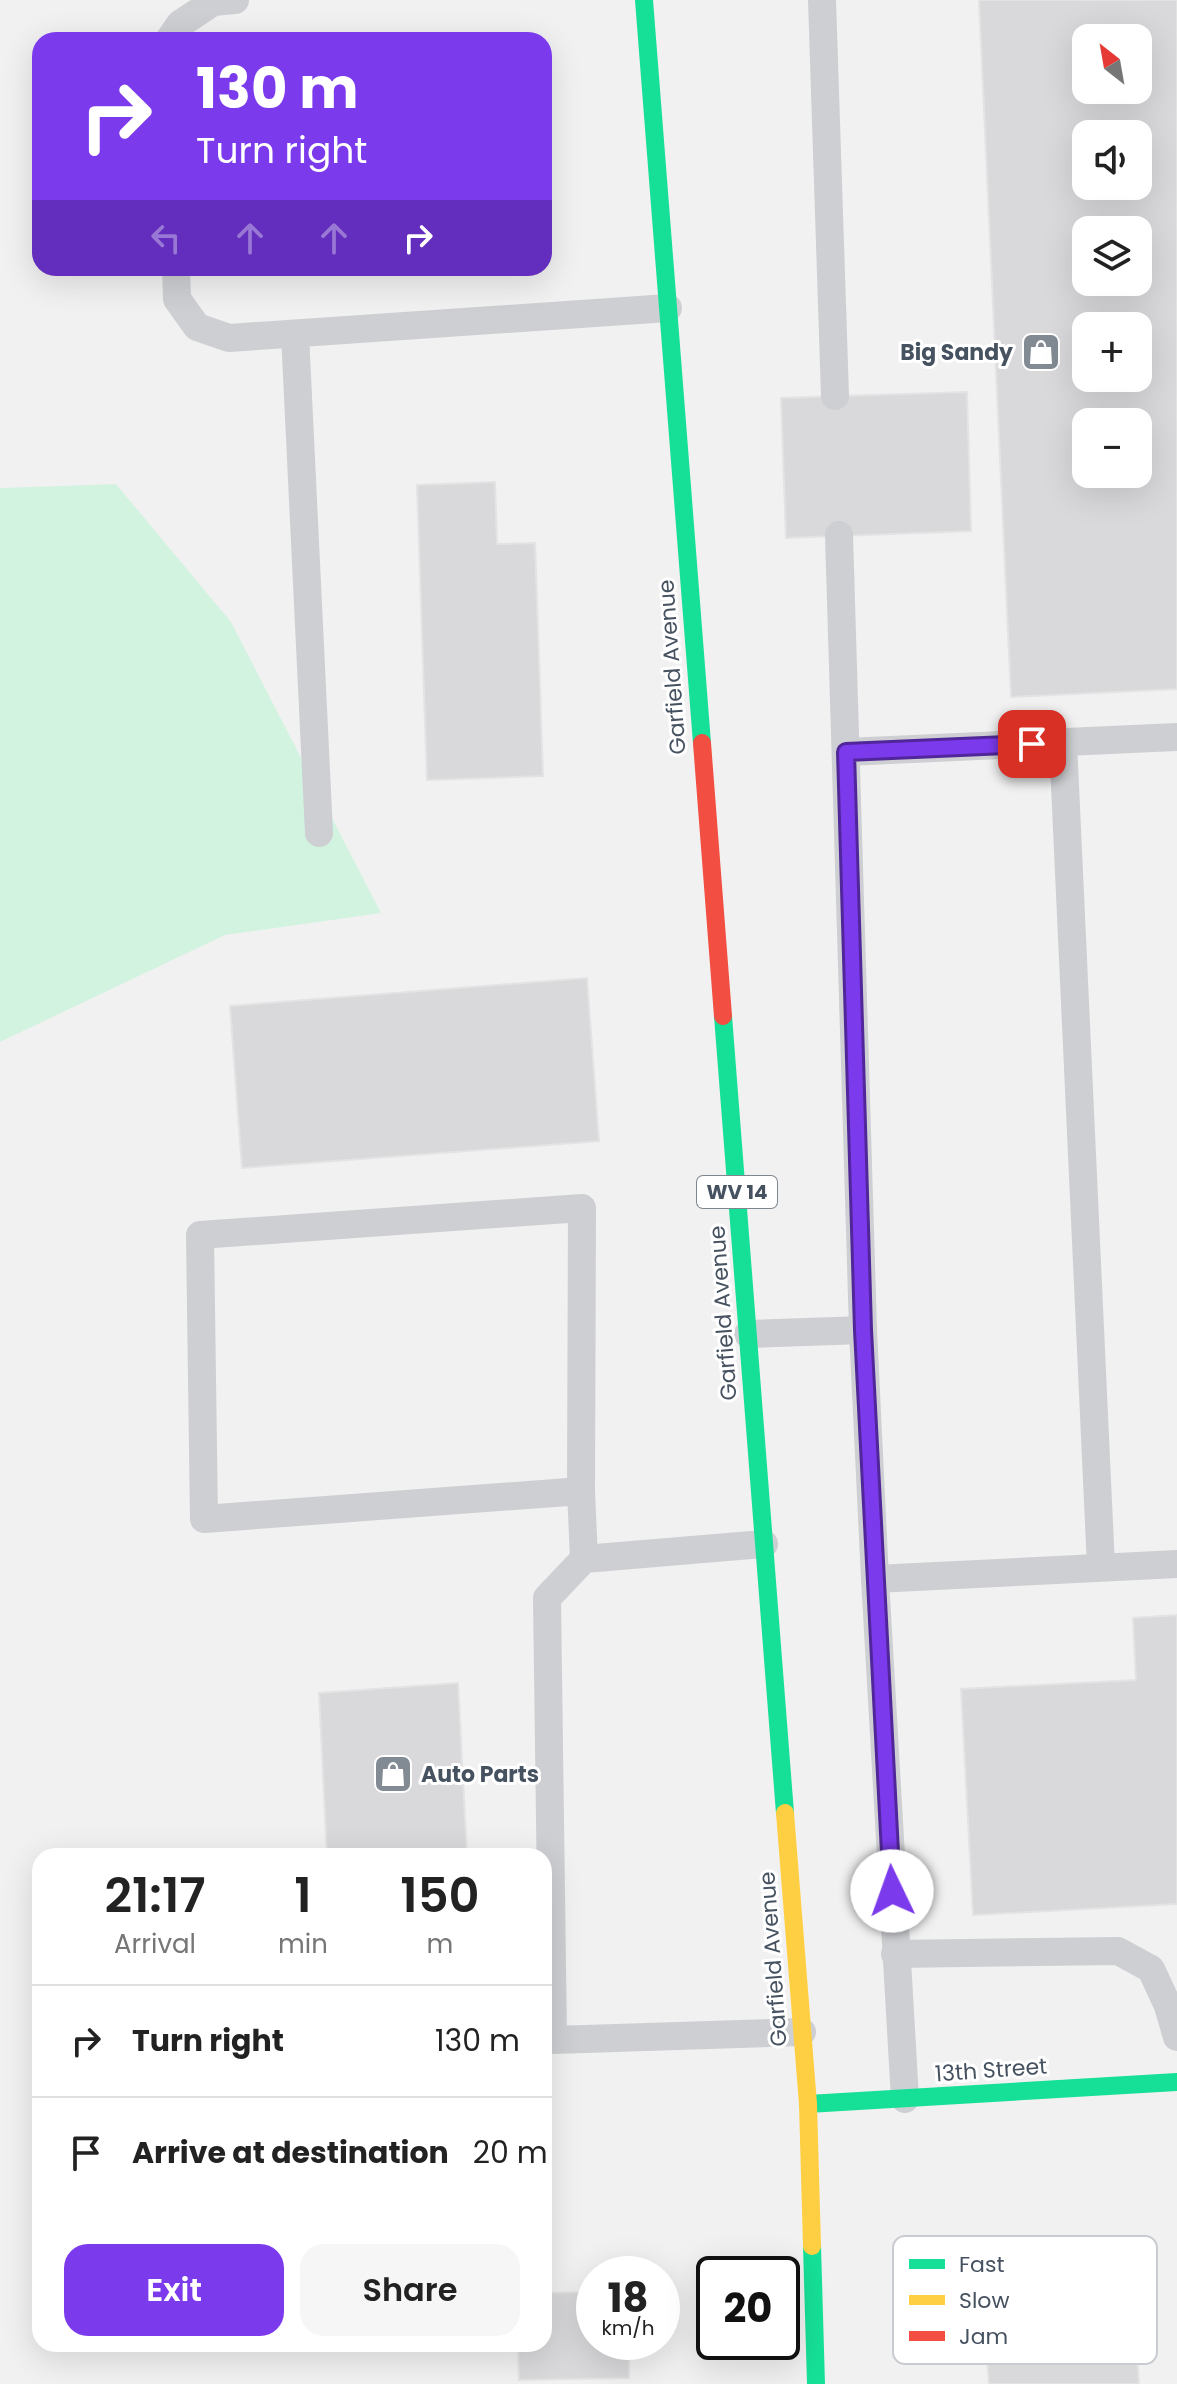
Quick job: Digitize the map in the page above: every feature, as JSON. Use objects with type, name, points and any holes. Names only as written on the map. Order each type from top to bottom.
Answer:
[{"type":"main road","name":"Garfield Avenue","points":[[644,0],[808,2104],[816,2384]]},
{"type":"main road","name":"13th Street","points":[[808,2104],[1177,2082]]},
{"type":"lane","points":[[174,32],[180,24],[213,2],[235,0]]},
{"type":"lane","points":[[822,0],[835,396]]},
{"type":"lane","points":[[176,276],[177,299],[197,327],[229,338],[668,308]]},
{"type":"lane","points":[[295,334],[319,833]]},
{"type":"lane","points":[[839,535],[863,1330],[905,2099]]},
{"type":"lane","points":[[846,752],[1177,737]]},
{"type":"lane","points":[[1063,742],[1101,1567]]},
{"type":"lane","points":[[581,1491],[204,1519],[200,1235],[582,1208],[581,1491],[584,1559]]},
{"type":"lane","points":[[748,1334],[863,1330]]},
{"type":"lane","points":[[550,1848],[547,1598],[584,1559],[764,1544]]},
{"type":"lane","points":[[875,1579],[1177,1564]]},
{"type":"lane","points":[[895,1954],[1118,1951],[1151,1969],[1168,2006],[1177,2037]]},
{"type":"lane","points":[[552,1966],[553,2040],[802,2032]]},
{"type":"green space","points":[[116,484],[231,622],[381,913],[225,935],[0,1042],[0,488]]},
{"type":"building","name":"Big Sandy","points":[[979,0],[1177,0],[1177,689],[1011,697]]},
{"type":"building","points":[[967,392],[971,531],[786,538],[781,398]]},
{"type":"building","points":[[495,482],[497,544],[535,543],[543,776],[427,780],[417,485]]},
{"type":"building","points":[[587,978],[599,1141],[242,1168],[230,1006]]},
{"type":"building","points":[[1177,1615],[1177,1904],[973,1915],[961,1689],[1136,1680],[1133,1618]]},
{"type":"building","name":"Auto Parts","points":[[458,1683],[467,1848],[327,1848],[319,1693]]},
{"type":"building","points":[[576,2292],[576,2360],[629,2360],[629,2378],[519,2380],[518,2352],[552,2352],[552,2293]]},
{"type":"building","points":[[987,2364],[1138,2364],[1139,2384],[989,2384]]},
{"type":"traffic: fast","points":[[644,0],[702,743]]},
{"type":"traffic: fast","points":[[723,1016],[785,1813]]},
{"type":"traffic: fast","points":[[808,2104],[1177,2082]]},
{"type":"traffic: fast","points":[[812,2246],[816,2384]]},
{"type":"traffic: slow","points":[[785,1813],[808,2104],[812,2246]]},
{"type":"traffic: jam","points":[[702,743],[723,1016]]},
{"type":"place","name":"Big Sandy","points":[[1041,352]]},
{"type":"place","name":"Auto Parts","points":[[393,1774]]},
{"type":"route","points":[[892,1891],[863,1330],[846,752],[1032,744]]}]
